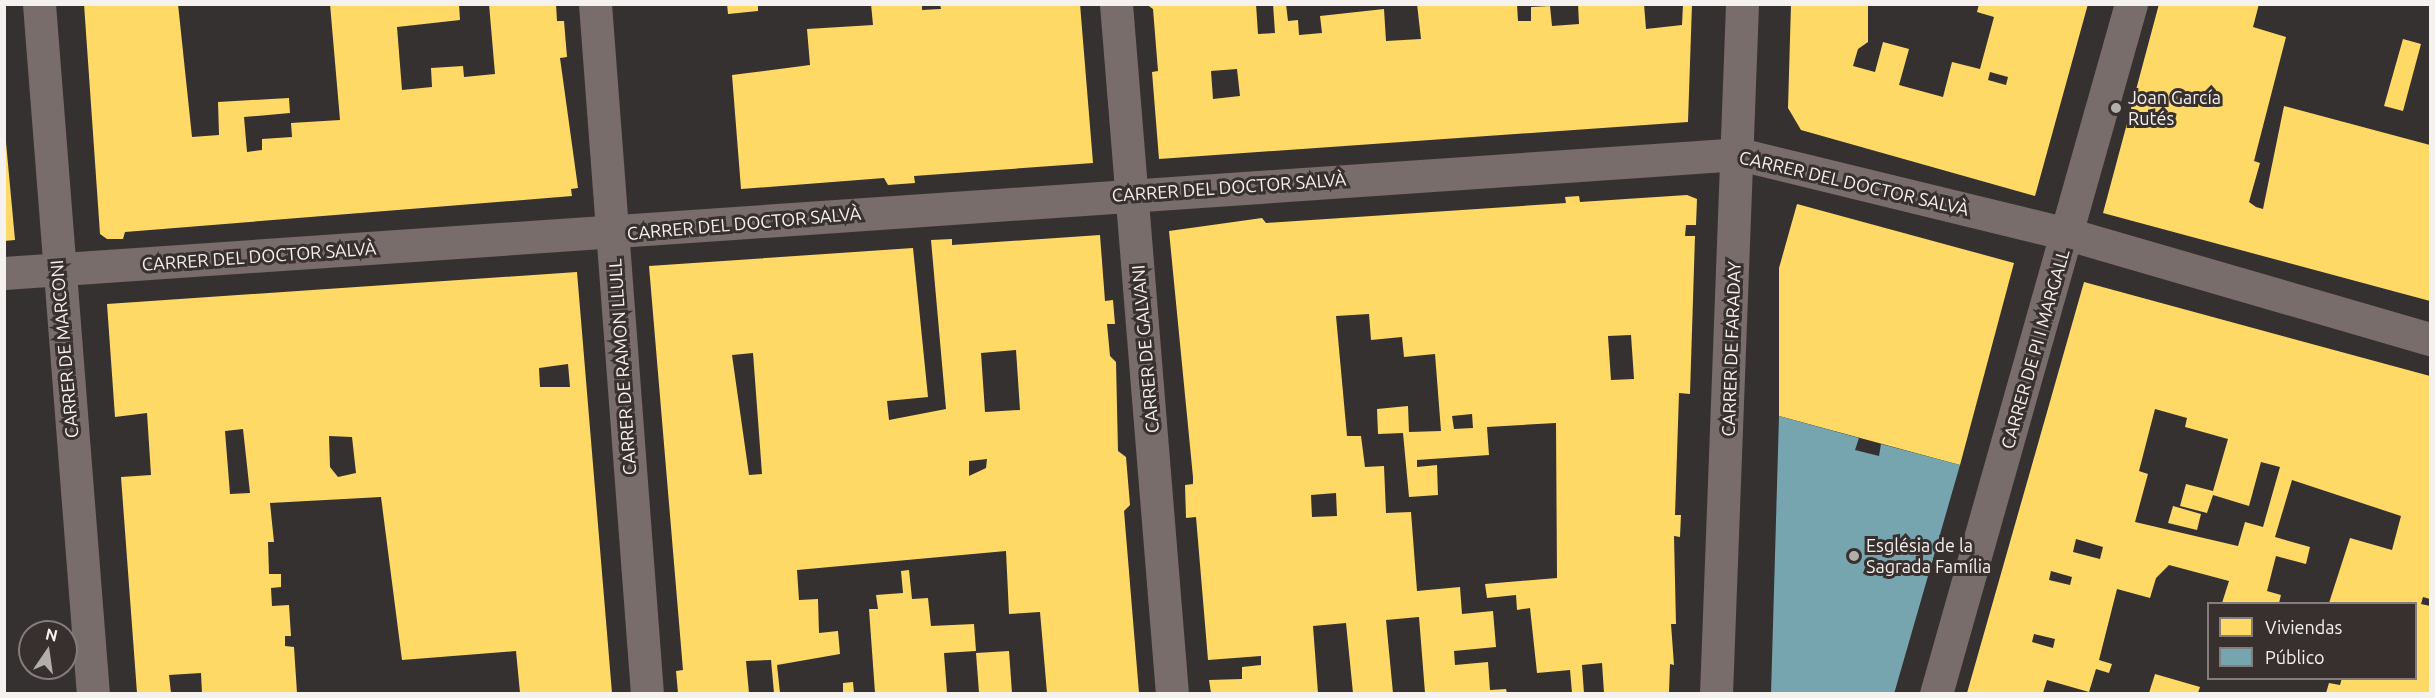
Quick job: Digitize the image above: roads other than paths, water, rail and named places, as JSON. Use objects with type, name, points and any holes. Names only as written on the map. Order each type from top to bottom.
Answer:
[{"type":"street","name":"CARRER DE MARCONI","points":[[39,4],[93,693]]},
{"type":"street","name":"CARRER DE RAMON LLULL","points":[[595,4],[615,233],[647,693]]},
{"type":"street","name":"CARRER DE GALVANI","points":[[1116,4],[1172,693]]},
{"type":"street","name":"CARRER DE FARADAY","points":[[1716,693],[1739,154],[1742,4]]},
{"type":"street","name":"CARRER DE PI I MARGALL","points":[[1936,693],[2068,234],[2131,4]]},
{"type":"street","name":"CARRER DEL DOCTOR SALVÀ","points":[[4,273],[615,233],[1132,194],[1739,154],[2068,234],[2430,339]]},
{"type":"place","name":"Joan García Rutés","points":[[2116,108]]},
{"type":"place","name":"Església de la Sagrada Família","points":[[1854,556]]}]
